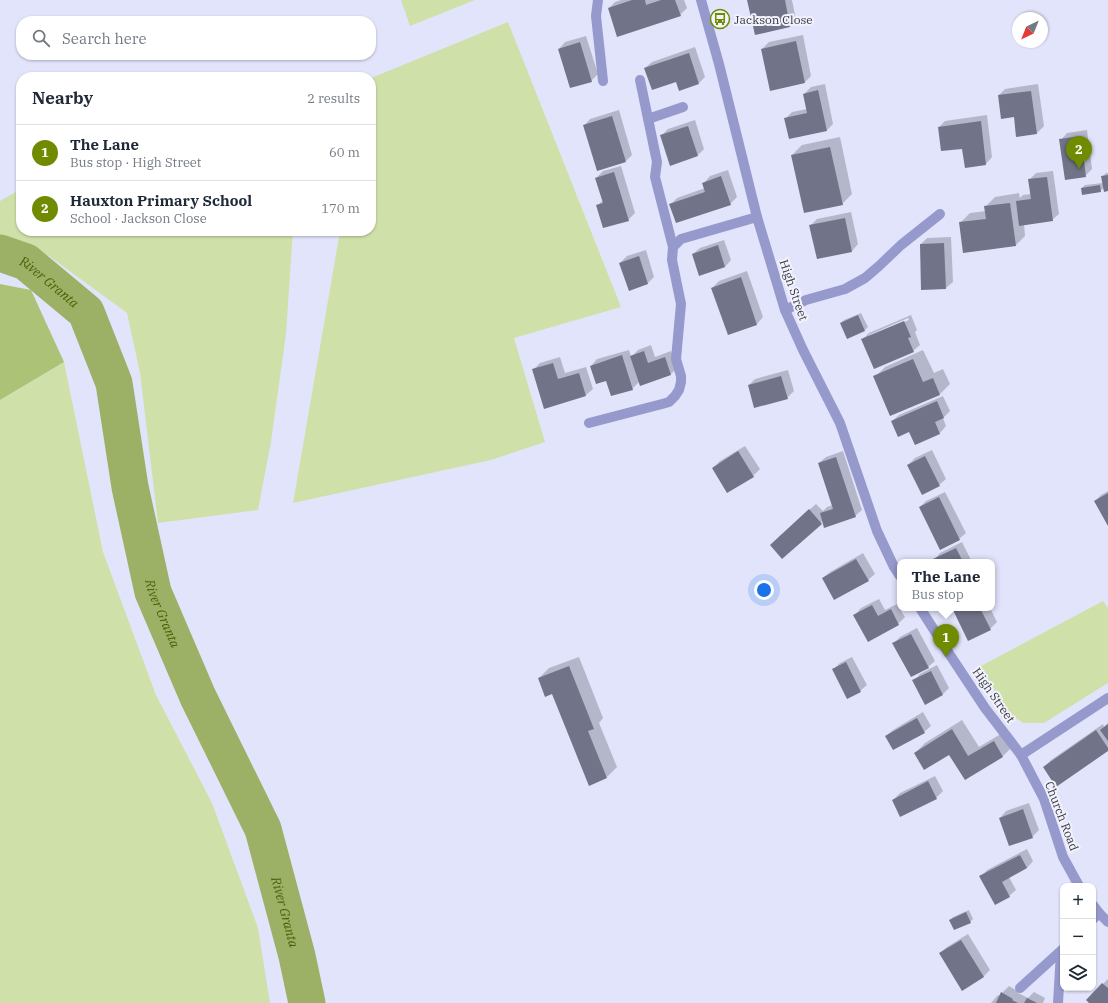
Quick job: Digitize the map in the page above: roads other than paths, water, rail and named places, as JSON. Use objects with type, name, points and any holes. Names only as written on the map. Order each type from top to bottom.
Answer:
[{"type":"street","points":[[598,0],[596,16],[603,81]]},
{"type":"street","name":"High Street","points":[[701,0],[719,64],[757,217],[785,310],[840,424],[877,531],[897,572]]},
{"type":"street","points":[[589,422],[669,402],[679,390],[681,382],[681,376],[676,359],[681,304],[672,260],[673,247],[655,177],[658,162],[640,80]]},
{"type":"street","points":[[648,119],[683,107]]},
{"type":"street","points":[[785,310],[806,300],[845,290],[865,278],[901,244],[940,214]]},
{"type":"street","points":[[673,247],[681,239],[757,217]]},
{"type":"street","name":"High Street","points":[[922,611],[985,708],[1021,755]]},
{"type":"street","points":[[1021,755],[1108,698]]},
{"type":"street","name":"Church Road","points":[[1021,755],[1044,799],[1063,858],[1078,883]]},
{"type":"street","points":[[1096,913],[1108,922]]},
{"type":"street","points":[[1020,988],[1060,953]]},
{"type":"street","points":[[1058,1003],[1062,955]]},
{"type":"waterway","name":"River Granta","points":[[0,253],[26,262],[86,312],[114,383],[130,487],[153,592],[198,697],[263,829],[297,956],[307,1003]]},
{"type":"place","name":"Jackson Close","points":[[720,19]]},
{"type":"place","name":"Hauxton Primary School","points":[[1079,169]]},
{"type":"place","name":"The Lane","points":[[946,657]]}]
